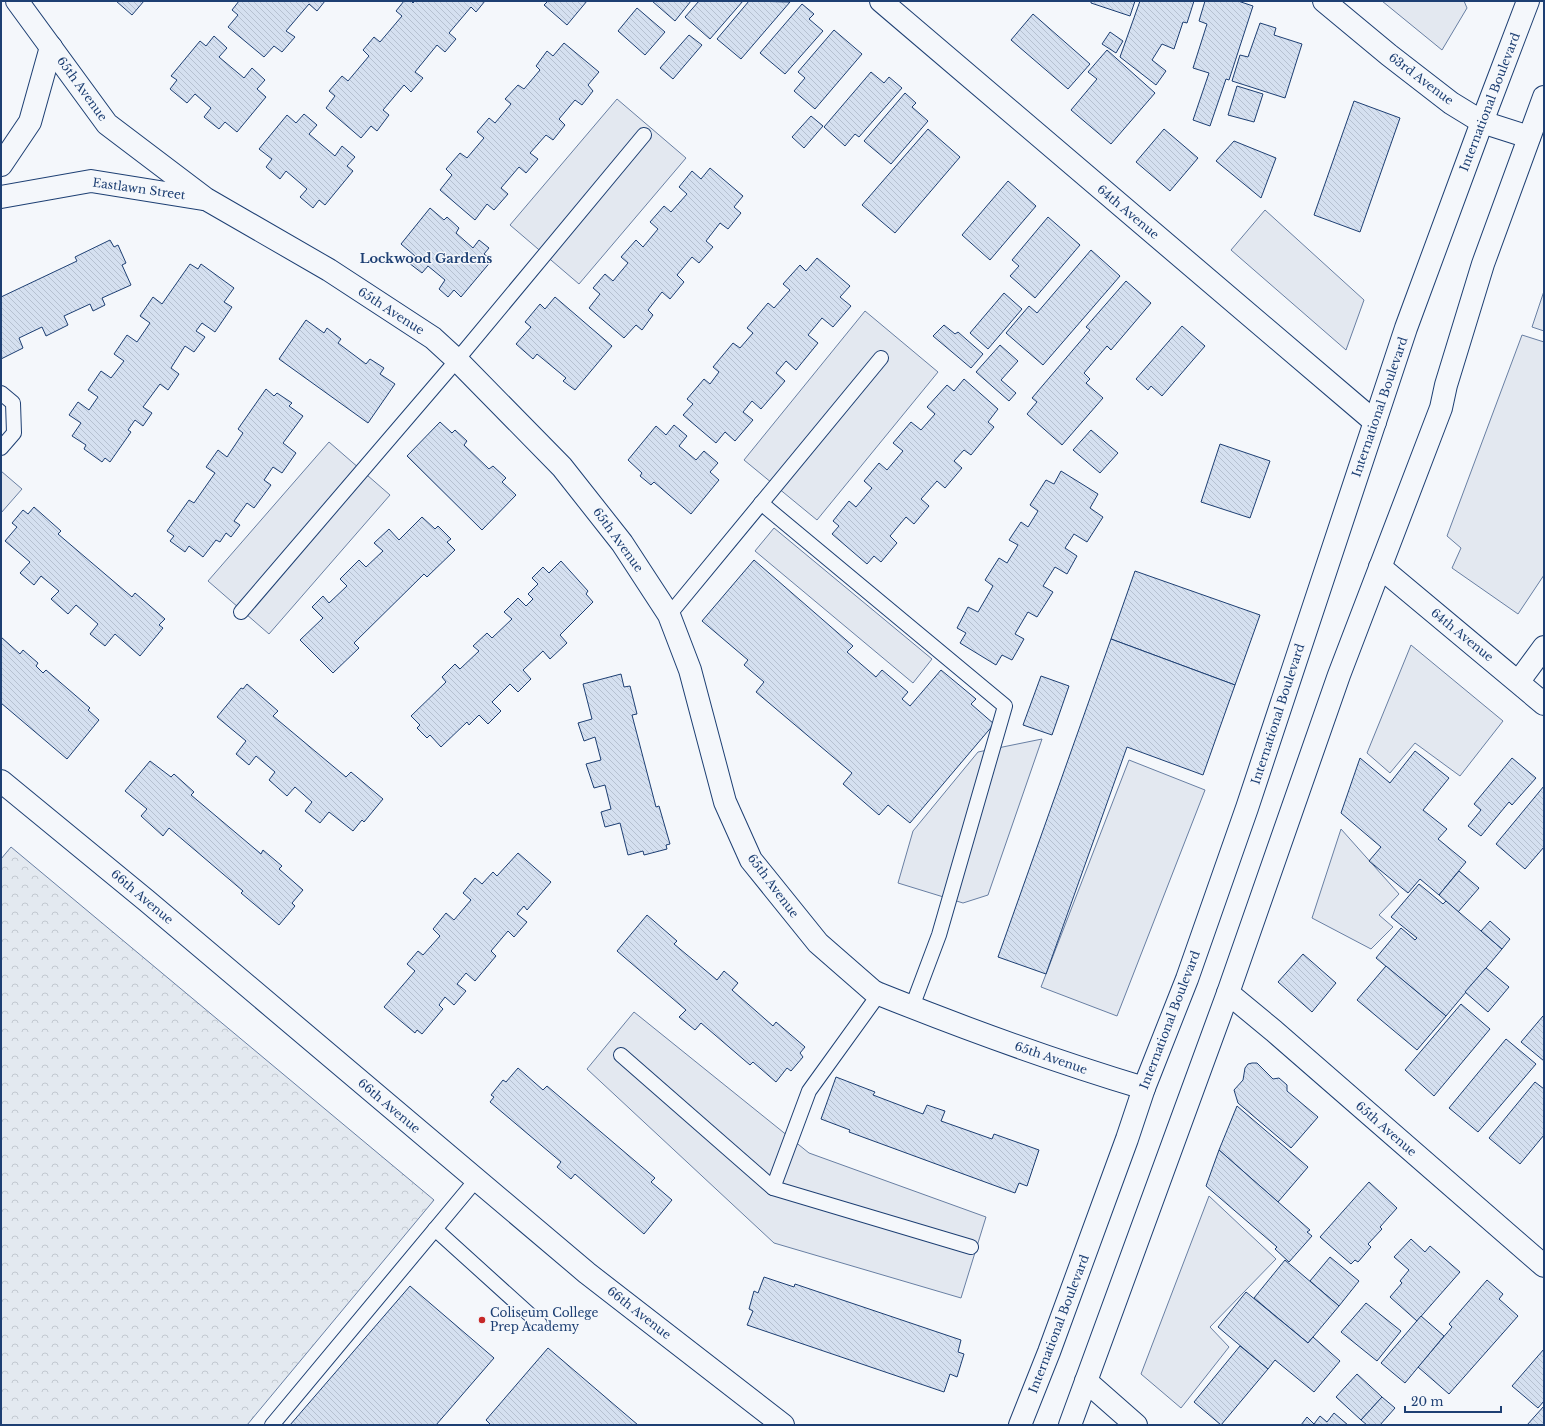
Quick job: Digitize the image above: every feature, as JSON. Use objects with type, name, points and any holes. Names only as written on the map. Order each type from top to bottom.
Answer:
[{"type":"street","name":"65th Avenue","points":[[17,1],[108,124],[206,199],[329,270],[433,338],[457,360],[562,467],[622,543],[669,615],[690,670],[725,802],[751,860],[818,942],[873,992],[987,1036],[1078,1068],[1144,1088]]},
{"type":"street","name":"64th Avenue","points":[[881,1],[1375,422]]},
{"type":"street","name":"63rd Avenue","points":[[1324,1],[1389,55],[1451,103],[1482,122],[1529,137]]},
{"type":"street","name":"International Boulevard","points":[[1020,1425],[1049,1352],[1127,1139],[1144,1088],[1187,980],[1245,816],[1406,328],[1528,1]]},
{"type":"street","points":[[1,165],[30,122],[51,47]]},
{"type":"street","points":[[1070,1425],[1228,993],[1339,675],[1441,408],[1446,385],[1483,264],[1544,97]]},
{"type":"street","name":"Eastlawn Street","points":[[1,197],[92,181],[206,199]]},
{"type":"street","name":"64th Avenue","points":[[1380,567],[1519,681],[1544,704]]},
{"type":"street","points":[[1519,681],[1544,647]]},
{"type":"street","name":"66th Avenue","points":[[1,781],[147,901],[587,1273],[783,1425]]},
{"type":"street","name":"65th Avenue","points":[[1228,993],[1274,1031],[1544,1266]]},
{"type":"street","points":[[1086,1381],[1136,1425]]},
{"type":"lane","points":[[241,612],[457,360],[644,135]]},
{"type":"lane","points":[[669,615],[881,358]]},
{"type":"lane","points":[[1,393],[13,403],[14,433],[1,448]]},
{"type":"lane","points":[[761,503],[1005,706],[939,935],[912,1007]]},
{"type":"lane","points":[[773,1188],[809,1091],[879,994]]},
{"type":"lane","points":[[621,1055],[773,1188],[971,1248]]},
{"type":"lane","points":[[272,1425],[476,1180]]},
{"type":"lane","points":[[435,1229],[540,1324]]},
{"type":"green space","points":[[11,847],[434,1200],[247,1425],[1,1425],[1,859]]},
{"type":"shaded area","points":[[1382,1],[1464,1],[1467,8],[1442,50]]},
{"type":"shaded area","points":[[617,99],[686,158],[579,284],[510,225]]},
{"type":"shaded area","points":[[1265,210],[1364,300],[1346,350],[1231,250]]},
{"type":"shaded area","points":[[1544,291],[1544,331],[1532,327]]},
{"type":"shaded area","points":[[865,311],[938,372],[817,520],[744,460]]},
{"type":"shaded area","points":[[1522,335],[1544,342],[1544,575],[1518,614],[1452,568],[1461,548],[1447,536]]},
{"type":"shaded area","points":[[329,442],[390,495],[269,634],[208,581]]},
{"type":"shaded area","points":[[1,471],[22,489],[1,513]]},
{"type":"shaded area","points":[[774,528],[932,659],[913,683],[755,551]]},
{"type":"shaded area","points":[[1411,645],[1503,721],[1460,776],[1415,743],[1390,773],[1367,753]]},
{"type":"shaded area","points":[[1042,739],[988,895],[963,903],[898,883],[913,831],[978,752]]},
{"type":"shaded area","points":[[1129,760],[1205,790],[1117,1016],[1041,987]]},
{"type":"shaded area","points":[[1341,829],[1399,894],[1379,915],[1393,927],[1371,949],[1312,918]]},
{"type":"shaded area","points":[[634,1012],[809,1153],[986,1217],[961,1298],[774,1243],[587,1069]]},
{"type":"shaded area","points":[[1209,1196],[1276,1259],[1210,1327],[1229,1347],[1181,1408],[1141,1374]]},
{"type":"building","points":[[116,1],[144,1],[132,15]]},
{"type":"building","points":[[239,1],[325,1],[317,11],[309,4],[286,31],[295,37],[282,52],[274,46],[264,57],[228,27],[238,15],[232,10]]},
{"type":"building","points":[[404,1],[411,1],[413,3],[415,1],[485,1],[476,12],[471,7],[449,33],[456,39],[445,52],[437,45],[415,72],[423,78],[411,92],[404,85],[383,110],[389,115],[377,131],[371,126],[361,138],[326,108],[335,96],[329,91],[342,76],[348,81],[369,56],[363,50],[374,37],[380,42],[402,16],[396,11]]},
{"type":"building","points":[[548,1],[587,1],[567,25],[544,5]]},
{"type":"building","points":[[652,1],[691,1],[675,21]]},
{"type":"building","points":[[699,1],[743,1],[710,39],[685,17]]},
{"type":"building","points":[[749,1],[790,2],[741,59],[717,39]]},
{"type":"building","points":[[1091,1],[1135,1],[1130,16],[1091,3]]},
{"type":"building","points":[[1140,1],[1194,1],[1187,23],[1183,22],[1174,49],[1162,44],[1152,60],[1166,71],[1156,85],[1120,57]]},
{"type":"building","points":[[1205,1],[1238,1],[1253,6],[1229,80],[1226,79],[1210,126],[1193,120],[1209,73],[1193,68],[1207,24],[1199,21]]},
{"type":"building","points":[[802,4],[814,14],[809,19],[823,31],[785,74],[760,53]]},
{"type":"building","points":[[637,8],[665,32],[645,55],[618,31]]},
{"type":"building","points":[[1033,14],[1090,64],[1068,89],[1011,40]]},
{"type":"building","points":[[1260,23],[1276,28],[1274,35],[1302,44],[1285,98],[1232,81],[1240,55],[1248,57]]},
{"type":"building","points":[[834,30],[862,54],[815,109],[794,91],[805,78],[798,72]]},
{"type":"building","points":[[1110,32],[1123,41],[1116,53],[1102,44]]},
{"type":"building","points":[[689,35],[702,45],[673,79],[660,68]]},
{"type":"building","points":[[214,36],[227,48],[219,57],[244,78],[252,68],[265,80],[257,89],[266,97],[237,132],[225,122],[219,129],[204,117],[211,108],[195,94],[187,103],[170,89],[177,80],[171,76],[200,41],[206,46]]},
{"type":"building","points":[[564,43],[599,72],[588,85],[593,91],[582,105],[575,100],[559,119],[565,125],[553,140],[546,135],[530,153],[538,159],[526,173],[519,167],[501,188],[508,194],[494,210],[487,204],[475,220],[440,190],[452,175],[446,169],[460,153],[467,158],[484,138],[477,132],[489,118],[495,123],[511,104],[505,99],[518,85],[524,89],[540,70],[536,66],[547,51],[553,56]]},
{"type":"building","points":[[1107,50],[1155,93],[1111,144],[1071,110],[1097,79],[1088,72]]},
{"type":"building","points":[[871,72],[884,83],[889,77],[902,88],[859,137],[855,134],[845,146],[824,127]]},
{"type":"building","points":[[1237,86],[1263,94],[1254,122],[1228,115]]},
{"type":"building","points":[[905,93],[916,103],[912,107],[928,121],[891,164],[864,141]]},
{"type":"building","points":[[1354,101],[1400,118],[1360,232],[1314,215]]},
{"type":"building","points":[[304,114],[317,125],[309,134],[335,156],[342,146],[355,157],[347,166],[353,171],[325,205],[319,200],[313,208],[300,197],[307,189],[286,171],[280,179],[266,167],[272,159],[259,149],[287,115],[296,123]]},
{"type":"building","points":[[811,116],[823,126],[804,148],[792,137]]},
{"type":"building","points":[[928,129],[960,157],[895,233],[862,205]]},
{"type":"building","points":[[1164,129],[1198,158],[1170,191],[1136,162]]},
{"type":"building","points":[[1234,141],[1276,158],[1261,198],[1216,161]]},
{"type":"building","points":[[710,168],[743,196],[734,207],[741,213],[728,229],[720,223],[706,241],[713,247],[699,263],[692,257],[677,275],[684,282],[670,299],[662,292],[648,310],[653,315],[642,330],[636,325],[624,338],[589,308],[600,294],[593,288],[605,274],[613,281],[628,263],[621,257],[636,240],[643,247],[658,229],[650,222],[664,206],[671,212],[687,194],[679,187],[692,171],[701,179]]},
{"type":"building","points":[[1008,181],[1036,206],[990,260],[962,235]]},
{"type":"building","points":[[430,208],[444,220],[447,217],[459,228],[456,233],[473,248],[479,240],[489,248],[484,254],[492,260],[461,297],[454,290],[448,297],[439,289],[445,280],[428,266],[422,273],[409,263],[415,256],[401,244]]},
{"type":"building","points":[[1048,217],[1080,245],[1035,298],[1010,276],[1019,266],[1012,260]]},
{"type":"building","points":[[110,240],[114,247],[118,245],[126,263],[122,265],[131,285],[102,298],[105,305],[93,311],[90,304],[64,316],[68,325],[46,336],[42,327],[19,338],[23,348],[1,359],[1,297],[77,261],[75,257]]},
{"type":"building","points":[[1091,250],[1120,276],[1043,365],[1006,333],[1029,306],[1037,313]]},
{"type":"building","points":[[817,258],[850,286],[840,297],[851,306],[833,327],[822,318],[808,335],[818,343],[796,370],[786,361],[776,373],[785,381],[761,409],[752,401],[743,412],[753,420],[735,441],[725,432],[716,443],[683,415],[693,404],[687,399],[704,379],[710,384],[719,372],[713,367],[733,343],[740,348],[753,333],[747,328],[768,303],[774,308],[790,290],[783,284],[800,265],[806,271]]},
{"type":"building","points":[[190,264],[198,269],[201,264],[234,288],[224,302],[232,307],[215,332],[202,323],[196,331],[205,337],[194,352],[185,346],[171,368],[179,374],[168,390],[160,384],[143,407],[152,413],[143,426],[135,420],[128,430],[131,432],[110,462],[105,458],[102,462],[84,449],[86,445],[72,436],[81,423],[69,415],[78,402],[89,410],[98,397],[88,390],[101,371],[111,378],[124,361],[114,354],[127,335],[137,342],[150,323],[140,316],[153,297],[162,304]]},
{"type":"building","points":[[1126,281],[1151,303],[1111,350],[1107,346],[1084,373],[1090,379],[1086,383],[1103,398],[1062,445],[1027,414],[1037,402],[1032,398],[1090,330],[1086,327]]},
{"type":"building","points":[[1004,293],[1022,309],[988,349],[970,333]]},
{"type":"building","points":[[555,297],[612,346],[575,390],[563,381],[566,378],[537,354],[533,359],[516,344],[531,327],[525,322],[540,304],[545,309]]},
{"type":"building","points":[[306,320],[324,333],[327,328],[341,339],[338,343],[366,364],[370,359],[384,368],[380,374],[395,384],[368,423],[279,359]]},
{"type":"building","points":[[944,325],[955,334],[958,332],[983,354],[971,368],[933,336]]},
{"type":"building","points":[[1182,326],[1205,346],[1162,396],[1151,386],[1148,390],[1136,379]]},
{"type":"building","points":[[1000,345],[1018,361],[1001,380],[1016,393],[1009,401],[976,372]]},
{"type":"building","points":[[964,379],[998,409],[988,422],[994,427],[971,455],[964,450],[954,461],[962,468],[945,488],[937,481],[921,499],[929,506],[914,524],[906,517],[890,536],[897,543],[881,562],[874,556],[867,564],[832,534],[839,526],[833,521],[849,501],[856,507],[872,488],[864,481],[879,463],[887,470],[903,451],[893,443],[911,422],[921,430],[935,414],[927,407],[947,385],[954,391]]},
{"type":"building","points":[[266,389],[274,396],[277,393],[292,403],[289,406],[303,416],[283,443],[296,453],[282,473],[273,467],[264,480],[271,485],[254,508],[247,503],[234,521],[240,525],[231,537],[226,533],[220,542],[216,540],[203,557],[189,546],[185,552],[170,541],[174,536],[167,531],[189,500],[194,503],[215,473],[206,467],[218,450],[227,457],[243,433],[238,429]]},
{"type":"building","points":[[440,422],[452,433],[455,430],[467,441],[464,445],[489,469],[493,466],[506,478],[502,482],[516,495],[482,530],[407,456]]},
{"type":"building","points":[[674,425],[687,436],[679,446],[696,460],[704,451],[718,463],[710,472],[719,480],[691,514],[654,482],[651,485],[640,476],[642,473],[628,460],[656,426],[666,435]]},
{"type":"building","points":[[1091,430],[1118,453],[1100,473],[1073,450]]},
{"type":"building","points":[[1220,444],[1270,461],[1250,518],[1201,502]]},
{"type":"building","points":[[1061,471],[1098,494],[1090,508],[1103,517],[1087,542],[1074,534],[1065,548],[1077,556],[1067,574],[1055,567],[1043,586],[1053,592],[1037,617],[1028,612],[1015,634],[1024,639],[1012,660],[1002,655],[996,665],[960,643],[966,633],[957,628],[968,607],[978,612],[993,586],[985,580],[999,558],[1007,563],[1018,545],[1009,540],[1021,522],[1028,527],[1038,511],[1030,505],[1046,480],[1054,484]]},
{"type":"building","points":[[34,507],[61,531],[58,534],[132,597],[135,593],[165,619],[159,625],[163,628],[140,656],[115,634],[105,646],[90,634],[98,624],[76,605],[68,614],[51,599],[59,591],[41,576],[34,585],[20,573],[30,562],[5,541],[17,527],[12,523],[23,510],[28,514]]},
{"type":"building","points":[[422,517],[435,529],[438,526],[451,539],[447,542],[455,550],[427,577],[424,574],[354,643],[359,648],[333,673],[300,640],[323,618],[312,607],[323,596],[329,603],[347,586],[340,579],[359,560],[366,567],[383,551],[374,543],[389,529],[399,540]]},
{"type":"building","points":[[754,560],[853,646],[847,652],[876,677],[882,670],[908,692],[902,699],[910,706],[941,670],[976,699],[971,704],[994,724],[910,823],[888,805],[879,815],[843,784],[852,773],[756,692],[764,682],[744,665],[748,660],[702,621]]},
{"type":"building","points":[[561,561],[588,591],[586,594],[593,602],[560,635],[567,643],[550,659],[543,651],[523,670],[531,679],[518,692],[510,684],[492,702],[501,711],[488,724],[479,715],[469,725],[467,722],[441,747],[430,735],[427,738],[417,728],[420,725],[411,716],[446,682],[442,677],[455,664],[460,669],[479,651],[473,646],[487,633],[492,638],[512,619],[504,612],[518,598],[526,606],[533,599],[528,594],[538,584],[532,578],[543,567],[549,573]]},
{"type":"building","points":[[1135,571],[1260,615],[1235,685],[1111,639]]},
{"type":"building","points":[[1,637],[20,654],[23,650],[38,663],[36,666],[43,673],[46,670],[90,708],[88,710],[99,720],[67,759],[1,703]]},
{"type":"building","points":[[1111,639],[1235,685],[1203,775],[1127,747],[1046,974],[998,957]]},
{"type":"building","points":[[621,674],[624,687],[630,686],[637,714],[632,715],[656,807],[659,806],[670,844],[666,845],[667,849],[644,855],[643,851],[628,855],[620,823],[605,827],[601,812],[611,809],[605,785],[594,788],[586,764],[601,760],[595,737],[584,741],[578,723],[592,719],[583,684]]},
{"type":"building","points":[[1041,676],[1069,686],[1052,735],[1023,725]]},
{"type":"building","points":[[247,684],[278,711],[273,716],[346,777],[351,772],[383,799],[364,822],[362,820],[353,831],[329,812],[320,823],[305,811],[312,802],[295,787],[287,796],[269,780],[275,772],[256,756],[249,765],[236,754],[246,741],[217,717],[241,688],[243,689]]},
{"type":"building","points":[[1415,751],[1449,778],[1423,810],[1447,829],[1438,839],[1466,862],[1439,895],[1420,879],[1408,893],[1369,861],[1381,847],[1341,813],[1360,758],[1390,783]]},
{"type":"building","points":[[1512,758],[1536,778],[1512,805],[1509,802],[1481,836],[1468,826],[1481,810],[1474,804]]},
{"type":"building","points":[[150,761],[171,777],[174,774],[194,792],[191,795],[261,854],[263,850],[282,866],[279,869],[303,890],[292,903],[295,906],[279,925],[241,893],[243,891],[169,828],[163,836],[141,816],[147,809],[125,791]]},
{"type":"building","points":[[1544,786],[1544,847],[1525,869],[1496,844]]},
{"type":"building","points":[[518,853],[551,882],[527,910],[524,906],[517,914],[527,922],[514,937],[508,931],[491,951],[496,956],[475,981],[466,973],[457,984],[466,991],[454,1005],[445,997],[439,1005],[443,1009],[422,1034],[417,1030],[415,1033],[384,1007],[415,971],[407,964],[418,951],[423,955],[440,936],[433,929],[446,913],[454,920],[471,900],[463,893],[475,878],[482,884],[493,872],[497,876]]},
{"type":"building","points":[[1459,871],[1479,888],[1458,912],[1439,895]]},
{"type":"building","points":[[1419,884],[1443,904],[1446,901],[1502,949],[1446,1016],[1376,958],[1401,928],[1415,940],[1417,938],[1391,917]]},
{"type":"building","points":[[647,915],[677,941],[674,944],[717,980],[724,971],[738,983],[732,990],[773,1026],[776,1022],[805,1047],[800,1053],[803,1057],[791,1071],[787,1068],[776,1082],[753,1062],[750,1065],[701,1023],[695,1030],[679,1017],[686,1010],[617,951]]},
{"type":"building","points":[[1490,921],[1510,939],[1502,949],[1481,931]]},
{"type":"building","points":[[1303,954],[1336,983],[1312,1012],[1278,982]]},
{"type":"building","points":[[1386,966],[1446,1016],[1417,1050],[1357,1000]]},
{"type":"building","points":[[1486,968],[1509,987],[1488,1012],[1465,992]]},
{"type":"building","points":[[1461,1004],[1490,1029],[1434,1096],[1405,1070]]},
{"type":"building","points":[[1543,1016],[1544,1017],[1544,1061],[1521,1042]]},
{"type":"building","points":[[1506,1039],[1536,1064],[1478,1132],[1449,1108]]},
{"type":"building","points":[[1257,1063],[1273,1079],[1279,1078],[1287,1085],[1287,1091],[1318,1117],[1291,1148],[1238,1103],[1234,1090],[1243,1080],[1245,1068],[1248,1064]]},
{"type":"building","points":[[518,1068],[543,1090],[547,1086],[655,1178],[651,1182],[672,1200],[644,1234],[575,1174],[571,1179],[557,1167],[561,1162],[490,1102],[494,1097],[491,1095],[503,1080],[506,1082]]},
{"type":"building","points":[[836,1077],[875,1092],[873,1095],[923,1114],[927,1105],[945,1111],[941,1121],[992,1139],[994,1134],[1039,1150],[1027,1186],[1019,1183],[1015,1193],[849,1132],[850,1130],[821,1119]]},
{"type":"building","points":[[1535,1082],[1544,1089],[1544,1135],[1520,1164],[1489,1138]]},
{"type":"building","points":[[1237,1106],[1308,1167],[1278,1202],[1219,1150]]},
{"type":"building","points":[[1219,1150],[1310,1230],[1307,1232],[1312,1236],[1289,1262],[1275,1249],[1277,1247],[1206,1186]]},
{"type":"building","points":[[1369,1182],[1397,1208],[1380,1227],[1382,1229],[1368,1244],[1371,1247],[1358,1262],[1355,1260],[1351,1264],[1320,1237]]},
{"type":"building","points":[[1411,1239],[1425,1252],[1430,1246],[1460,1272],[1417,1321],[1390,1297],[1402,1283],[1400,1281],[1409,1270],[1394,1257]]},
{"type":"building","points":[[1330,1257],[1359,1281],[1339,1306],[1310,1281]]},
{"type":"building","points":[[1285,1260],[1339,1306],[1308,1343],[1254,1298]]},
{"type":"building","points":[[764,1277],[794,1287],[795,1284],[961,1340],[958,1352],[964,1354],[957,1377],[950,1374],[944,1392],[747,1325],[753,1311],[749,1309],[754,1291],[758,1293]]},
{"type":"building","points":[[1487,1280],[1503,1294],[1499,1299],[1518,1316],[1449,1394],[1418,1367],[1452,1327],[1449,1324]]},
{"type":"building","points":[[410,1286],[494,1358],[436,1425],[290,1425]]},
{"type":"building","points":[[1246,1292],[1308,1343],[1313,1337],[1340,1361],[1314,1392],[1275,1360],[1268,1369],[1218,1327]]},
{"type":"building","points":[[1366,1303],[1401,1331],[1377,1361],[1341,1332]]},
{"type":"building","points":[[1421,1316],[1444,1336],[1405,1383],[1381,1363]]},
{"type":"building","points":[[1240,1346],[1268,1369],[1221,1425],[1194,1402]]},
{"type":"building","points":[[548,1348],[638,1425],[491,1425],[486,1420]]},
{"type":"building","points":[[1544,1349],[1544,1401],[1538,1408],[1512,1386]]},
{"type":"building","points":[[1357,1374],[1382,1397],[1361,1420],[1336,1397]]},
{"type":"building","points":[[1382,1397],[1395,1408],[1380,1425],[1367,1425],[1361,1420]]},
{"type":"building","points":[[1544,1406],[1544,1425],[1527,1425]]},
{"type":"building","points":[[1334,1413],[1348,1425],[1301,1425],[1307,1417],[1314,1424],[1320,1416],[1327,1422]]},
{"type":"place","name":"Coliseum College Prep Academy","points":[[482,1320]]},
{"type":"district","name":"Lockwood Gardens","points":[[426,258]]}]
